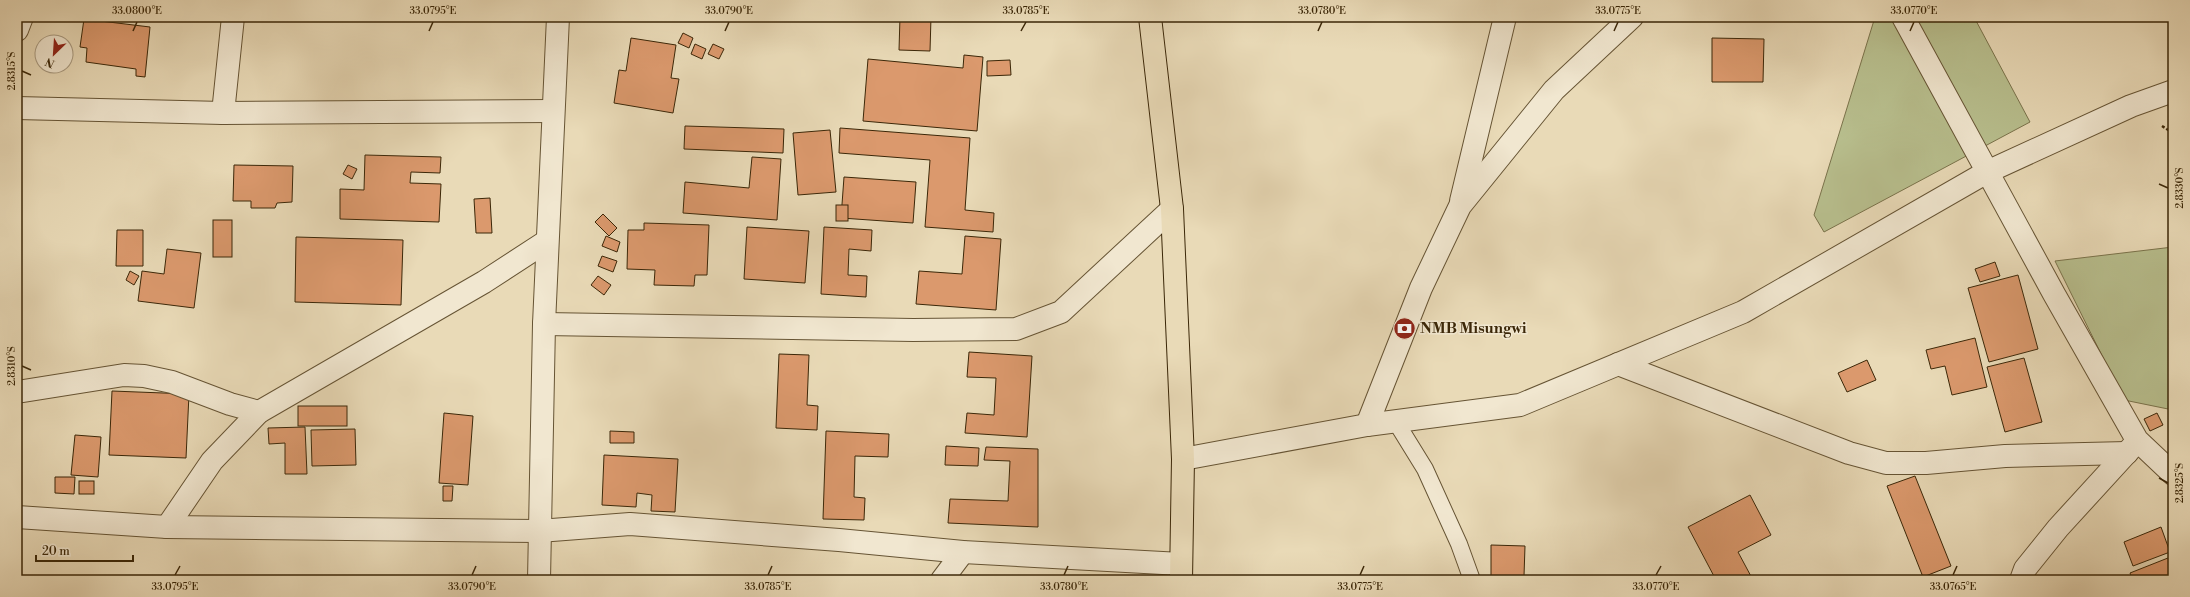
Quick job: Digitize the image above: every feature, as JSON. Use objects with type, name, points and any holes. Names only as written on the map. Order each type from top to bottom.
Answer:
[{"type":"highway","points":[[1150,17],[1172,209],[1183,459],[1181,572]]},
{"type":"street","points":[[17,30],[22,17]]},
{"type":"street","points":[[223,114],[233,17]]},
{"type":"street","points":[[539,580],[544,324],[552,111],[558,17]]},
{"type":"street","points":[[1367,425],[1421,288],[1460,206],[1505,17]]},
{"type":"street","points":[[1460,206],[1554,90],[1632,17]]},
{"type":"street","points":[[1903,17],[2132,446],[2173,474]]},
{"type":"street","points":[[1183,459],[1367,425],[1520,405],[1743,312],[1987,172],[2132,106],[2173,91]]},
{"type":"street","points":[[17,108],[223,114],[552,111]]},
{"type":"street","points":[[544,324],[913,330],[1016,329],[1061,312],[1172,209]]},
{"type":"street","points":[[167,527],[212,460],[259,412],[484,282],[547,241]]},
{"type":"street","points":[[1618,364],[1850,453],[1886,463],[1926,463],[2132,446]]},
{"type":"street","points":[[17,392],[124,375],[144,376],[172,382],[230,404],[259,412]]},
{"type":"street","points":[[2021,580],[2025,569],[2058,528],[2132,446]]},
{"type":"street","points":[[17,517],[167,527],[539,531],[630,524],[838,540],[1181,572]]},
{"type":"street","points":[[942,580],[963,552]]},
{"type":"lane","points":[[1396,422],[1425,469],[1459,544],[1472,580]]},
{"type":"green space","points":[[1875,17],[1974,17],[2030,122],[1824,232],[1814,215]]},
{"type":"green space","points":[[2173,247],[2173,410],[2124,400],[2055,261]]},
{"type":"building","points":[[900,17],[931,17],[930,51],[899,50]]},
{"type":"building","points":[[84,19],[150,27],[145,77],[136,76],[136,69],[86,62],[87,48],[80,47]]},
{"type":"building","points":[[683,33],[693,38],[689,48],[678,43]]},
{"type":"building","points":[[631,38],[676,45],[671,78],[679,79],[673,113],[614,103],[619,70],[626,71]]},
{"type":"building","points":[[1712,38],[1764,39],[1763,82],[1712,82]]},
{"type":"building","points":[[695,44],[706,49],[702,59],[691,54]]},
{"type":"building","points":[[713,44],[724,49],[719,59],[708,54]]},
{"type":"building","points":[[964,55],[983,57],[977,131],[863,121],[868,59],[963,68]]},
{"type":"building","points":[[1010,60],[1011,75],[987,76],[987,61]]},
{"type":"building","points":[[685,126],[784,129],[783,153],[684,149]]},
{"type":"building","points":[[840,128],[970,138],[965,210],[994,213],[993,232],[925,227],[930,160],[839,153]]},
{"type":"building","points":[[830,130],[836,192],[798,195],[793,133]]},
{"type":"building","points":[[365,155],[441,157],[440,173],[411,172],[410,183],[441,184],[439,222],[340,219],[340,189],[364,190]]},
{"type":"building","points":[[752,157],[781,159],[777,220],[683,213],[685,182],[749,188]]},
{"type":"building","points":[[234,165],[293,166],[292,202],[277,203],[275,208],[251,208],[251,201],[233,201]]},
{"type":"building","points":[[348,165],[357,169],[352,179],[343,174]]},
{"type":"building","points":[[844,177],[916,182],[913,223],[841,218]]},
{"type":"building","points":[[490,198],[492,233],[476,233],[474,199]]},
{"type":"building","points":[[836,205],[848,205],[848,221],[836,221]]},
{"type":"building","points":[[603,214],[617,228],[609,236],[595,222]]},
{"type":"building","points":[[213,220],[232,220],[232,257],[213,257]]},
{"type":"building","points":[[644,223],[709,225],[707,275],[695,275],[694,286],[654,285],[655,270],[627,269],[628,230],[644,230]]},
{"type":"building","points":[[747,227],[809,231],[805,283],[744,279]]},
{"type":"building","points":[[824,227],[872,230],[871,251],[849,249],[848,275],[867,276],[866,297],[821,294]]},
{"type":"building","points":[[117,230],[143,230],[143,266],[116,266]]},
{"type":"building","points":[[606,236],[620,242],[617,252],[602,246]]},
{"type":"building","points":[[965,236],[1001,239],[996,310],[916,304],[919,271],[962,274]]},
{"type":"building","points":[[296,237],[403,240],[401,305],[295,302]]},
{"type":"building","points":[[167,249],[201,253],[194,308],[138,301],[142,271],[164,274]]},
{"type":"building","points":[[602,256],[617,261],[613,272],[598,266]]},
{"type":"building","points":[[1995,262],[2000,276],[1980,282],[1975,269]]},
{"type":"building","points":[[130,271],[139,276],[134,285],[126,280]]},
{"type":"building","points":[[2018,275],[2038,349],[1989,362],[1968,288]]},
{"type":"building","points":[[598,276],[611,285],[604,295],[591,285]]},
{"type":"building","points":[[1975,338],[1987,387],[1952,395],[1945,366],[1931,369],[1926,350]]},
{"type":"building","points":[[969,352],[1032,356],[1027,437],[965,433],[967,413],[994,415],[996,378],[967,377]]},
{"type":"building","points":[[779,354],[809,355],[807,405],[818,406],[817,430],[776,428]]},
{"type":"building","points":[[2024,358],[2042,422],[2005,432],[1987,367]]},
{"type":"building","points":[[1867,360],[1876,380],[1847,392],[1838,373]]},
{"type":"building","points":[[112,391],[189,394],[186,458],[109,455]]},
{"type":"building","points":[[298,406],[347,406],[347,426],[298,426]]},
{"type":"building","points":[[444,413],[473,416],[468,485],[439,483]]},
{"type":"building","points":[[2157,413],[2163,425],[2150,431],[2144,419]]},
{"type":"building","points":[[305,427],[307,474],[285,474],[285,443],[269,444],[268,428]]},
{"type":"building","points":[[355,429],[356,465],[312,466],[311,430]]},
{"type":"building","points":[[610,431],[634,432],[634,443],[610,443]]},
{"type":"building","points":[[826,431],[889,434],[888,457],[855,456],[854,497],[865,498],[864,520],[823,519]]},
{"type":"building","points":[[75,435],[101,437],[98,477],[71,475]]},
{"type":"building","points":[[946,446],[979,448],[978,466],[945,465]]},
{"type":"building","points":[[986,447],[1038,449],[1038,527],[948,523],[950,499],[1008,501],[1010,461],[984,460]]},
{"type":"building","points":[[604,455],[678,459],[675,512],[651,511],[652,495],[637,493],[636,507],[602,505]]},
{"type":"building","points":[[1915,476],[1951,566],[1923,577],[1887,486]]},
{"type":"building","points":[[55,477],[75,477],[74,494],[55,493]]},
{"type":"building","points":[[79,481],[94,481],[94,494],[79,494]]},
{"type":"building","points":[[443,486],[453,486],[452,501],[443,501]]},
{"type":"building","points":[[1750,495],[1771,535],[1738,552],[1753,580],[1716,580],[1688,527]]},
{"type":"building","points":[[2161,527],[2170,552],[2133,566],[2124,542]]},
{"type":"building","points":[[1491,545],[1525,546],[1524,576],[1491,576]]},
{"type":"building","points":[[2173,556],[2173,580],[2133,580],[2130,573]]},
{"type":"place","name":"NMB Misungwi","points":[[1405,328]]}]
